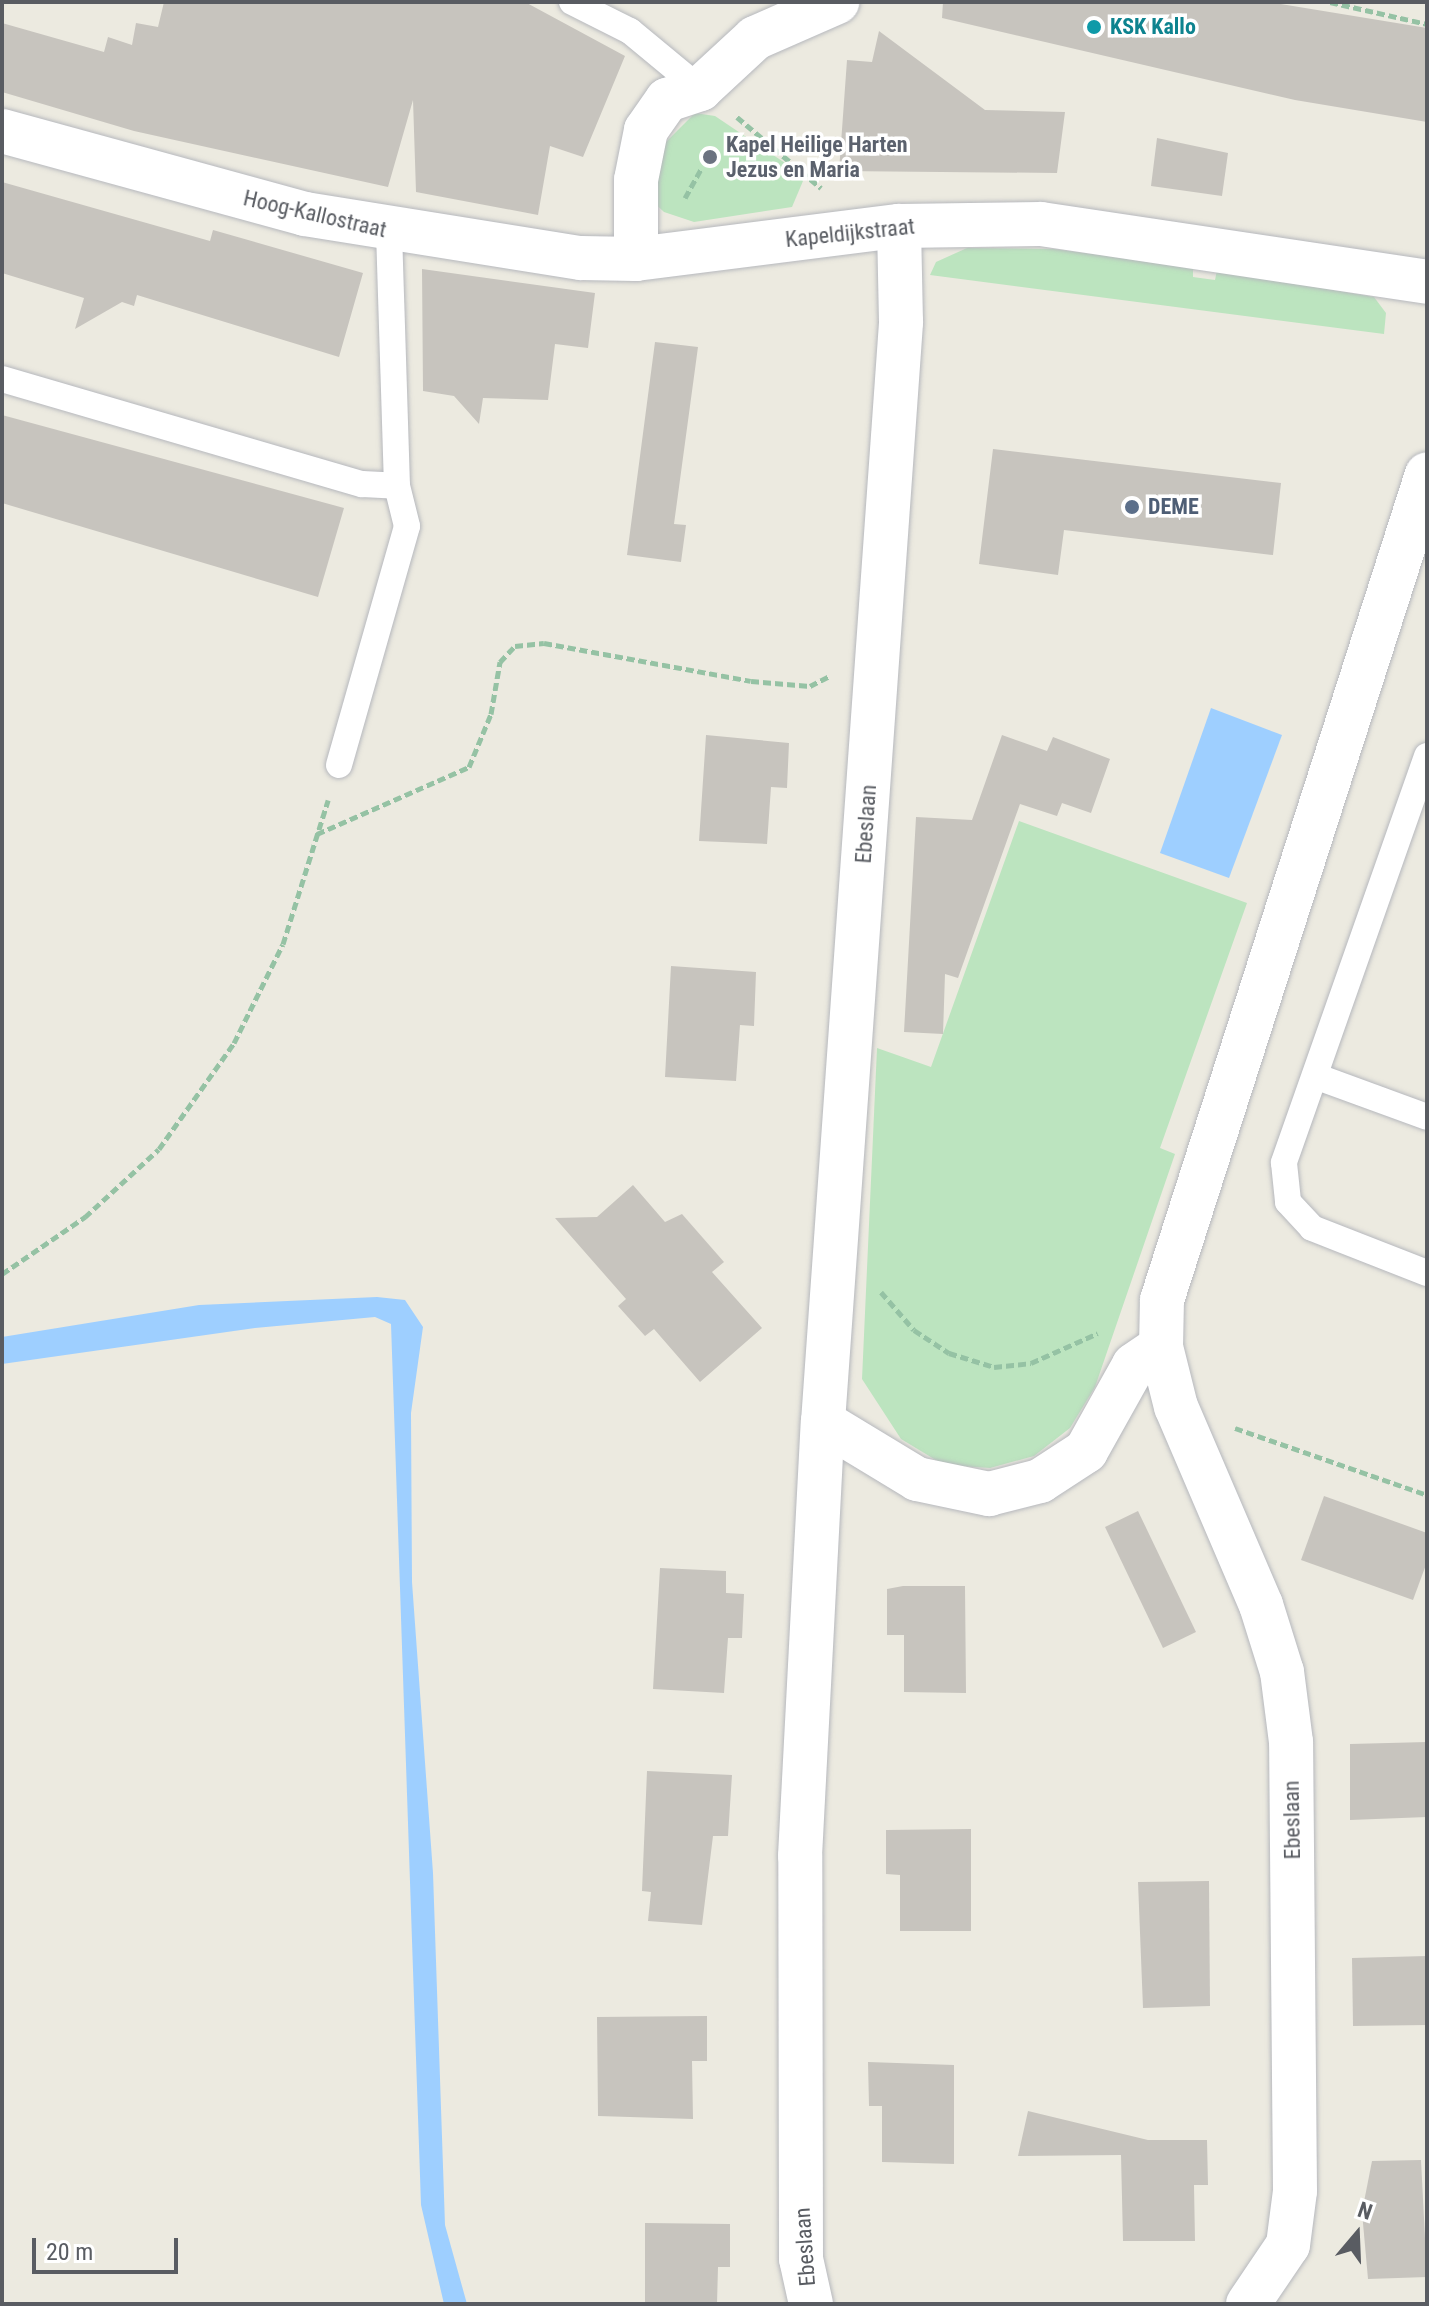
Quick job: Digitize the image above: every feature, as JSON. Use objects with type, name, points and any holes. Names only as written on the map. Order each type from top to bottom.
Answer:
[{"type":"street","points":[[636,259],[632,215],[646,130],[667,100],[700,89],[755,38],[837,2]]},
{"type":"street","name":"Hoog-Kallostraat","points":[[2,131],[389,231],[636,259]]},
{"type":"street","name":"Kapeldijkstraat","points":[[636,259],[899,226],[1056,226],[1427,282]]},
{"type":"street","name":"Ebeslaan","points":[[811,2304],[801,2259],[800,1856],[823,1422],[903,283],[899,226]]},
{"type":"street","name":"Ebeslaan","points":[[1248,2304],[1288,2245],[1295,2191],[1291,1742],[1282,1672],[1261,1605],[1176,1407],[1161,1347],[1162,1300],[1427,474]]},
{"type":"street","points":[[823,1422],[917,1479],[989,1494],[1040,1481],[1086,1451],[1134,1365],[1161,1347]]},
{"type":"lane","points":[[572,2],[630,31],[700,89]]},
{"type":"lane","points":[[339,765],[407,526],[397,486],[389,231]]},
{"type":"lane","points":[[2,379],[362,484],[397,486]]},
{"type":"lane","points":[[1427,756],[1284,1163],[1288,1202],[1312,1228],[1427,1273]]},
{"type":"lane","points":[[1315,1076],[1427,1117]]},
{"type":"path","points":[[1330,2],[1427,24]]},
{"type":"path","points":[[700,89],[812,175],[851,231]]},
{"type":"path","points":[[317,834],[469,767],[491,714],[500,662],[515,646],[544,643],[605,659],[810,686],[877,663]]},
{"type":"path","points":[[2,1274],[85,1217],[159,1149],[252,1010],[283,944],[339,765]]},
{"type":"path","points":[[877,1286],[914,1330],[949,1353],[994,1367],[1043,1359],[1162,1300]]},
{"type":"path","points":[[1176,1407],[1427,1495]]},
{"type":"green space","points":[[695,113],[715,116],[788,165],[803,181],[792,207],[694,222],[664,212],[652,201],[657,151]]},
{"type":"green space","points":[[967,248],[1054,249],[1193,267],[1193,277],[1215,280],[1217,270],[1374,297],[1386,313],[1384,334],[930,275],[936,262]]},
{"type":"green space","points":[[1019,821],[1247,903],[1160,1148],[1175,1154],[1095,1387],[1070,1428],[1034,1456],[990,1468],[944,1465],[901,1439],[862,1379],[877,1048],[931,1067]]},
{"type":"water","points":[[1211,708],[1282,735],[1229,878],[1160,853]]},
{"type":"water","points":[[377,1297],[405,1300],[423,1327],[411,1413],[412,1582],[433,1873],[445,2225],[467,2304],[444,2304],[421,2205],[391,1324],[375,1317],[255,1328],[2,1364],[2,1337],[199,1305]]},
{"type":"building","points":[[164,2],[525,2],[625,56],[583,157],[550,146],[538,215],[416,192],[413,100],[388,187],[134,131],[2,92],[2,23],[104,52],[108,37],[132,45],[136,23],[158,27]]},
{"type":"building","points":[[943,2],[1268,2],[1427,28],[1427,122],[1295,100],[942,18]]},
{"type":"building","points":[[879,31],[985,110],[1065,112],[1057,173],[839,171],[847,60],[872,62]]},
{"type":"building","points":[[1157,138],[1228,153],[1222,196],[1151,186]]},
{"type":"building","points":[[2,182],[210,241],[213,230],[363,273],[339,357],[137,295],[134,306],[122,302],[75,329],[84,298],[2,273]]},
{"type":"building","points":[[422,269],[595,293],[588,348],[555,344],[548,400],[483,398],[479,424],[454,396],[423,391]]},
{"type":"building","points":[[655,342],[698,347],[674,524],[686,525],[681,562],[627,555]]},
{"type":"building","points":[[2,415],[344,508],[318,597],[2,503]]},
{"type":"building","name":"DEME","points":[[993,449],[1281,483],[1273,555],[1064,530],[1058,575],[979,564]]},
{"type":"building","points":[[706,735],[789,743],[787,788],[771,787],[767,844],[699,841]]},
{"type":"building","points":[[1002,735],[1047,751],[1053,737],[1110,759],[1091,813],[1062,803],[1057,816],[1020,804],[958,978],[945,974],[943,1034],[904,1032],[916,817],[972,820]]},
{"type":"building","points":[[671,966],[756,972],[754,1026],[740,1025],[736,1081],[665,1077]]},
{"type":"building","points":[[633,1185],[665,1222],[682,1214],[724,1262],[712,1272],[762,1328],[700,1382],[654,1329],[645,1336],[618,1306],[626,1299],[555,1218],[597,1217]]},
{"type":"building","points":[[1324,1496],[1427,1533],[1427,1562],[1413,1600],[1301,1560]]},
{"type":"building","points":[[1138,1511],[1196,1632],[1163,1648],[1105,1527]]},
{"type":"building","points":[[660,1568],[726,1571],[726,1593],[744,1594],[742,1638],[728,1638],[724,1693],[653,1689]]},
{"type":"building","points":[[965,1586],[966,1693],[904,1692],[904,1635],[887,1635],[887,1589]]},
{"type":"building","points":[[1427,1742],[1427,1817],[1350,1820],[1350,1744]]},
{"type":"building","points":[[647,1771],[732,1775],[728,1836],[713,1836],[702,1925],[648,1921],[651,1892],[642,1891]]},
{"type":"building","points":[[971,1829],[971,1931],[900,1931],[900,1875],[886,1874],[886,1830]]},
{"type":"building","points":[[1209,1881],[1210,2006],[1143,2008],[1138,1882]]},
{"type":"building","points":[[1427,1956],[1427,2025],[1353,2026],[1352,1958]]},
{"type":"building","points":[[707,2016],[707,2061],[692,2061],[693,2119],[598,2116],[597,2017]]},
{"type":"building","points":[[868,2062],[954,2065],[954,2164],[882,2162],[882,2106],[869,2106]]},
{"type":"building","points":[[1028,2111],[1148,2140],[1207,2140],[1208,2185],[1194,2185],[1195,2241],[1123,2241],[1121,2155],[1018,2156]]},
{"type":"building","points":[[1421,2160],[1427,2277],[1368,2279],[1362,2212],[1372,2161]]},
{"type":"building","points":[[645,2223],[730,2224],[730,2267],[718,2267],[717,2304],[645,2304]]},
{"type":"place","name":"KSK Kallo","points":[[1094,27]]},
{"type":"place","name":"Kapel Heilige Harten Jezus en Maria","points":[[710,157]]},
{"type":"place","name":"DEME","points":[[1132,507]]}]
